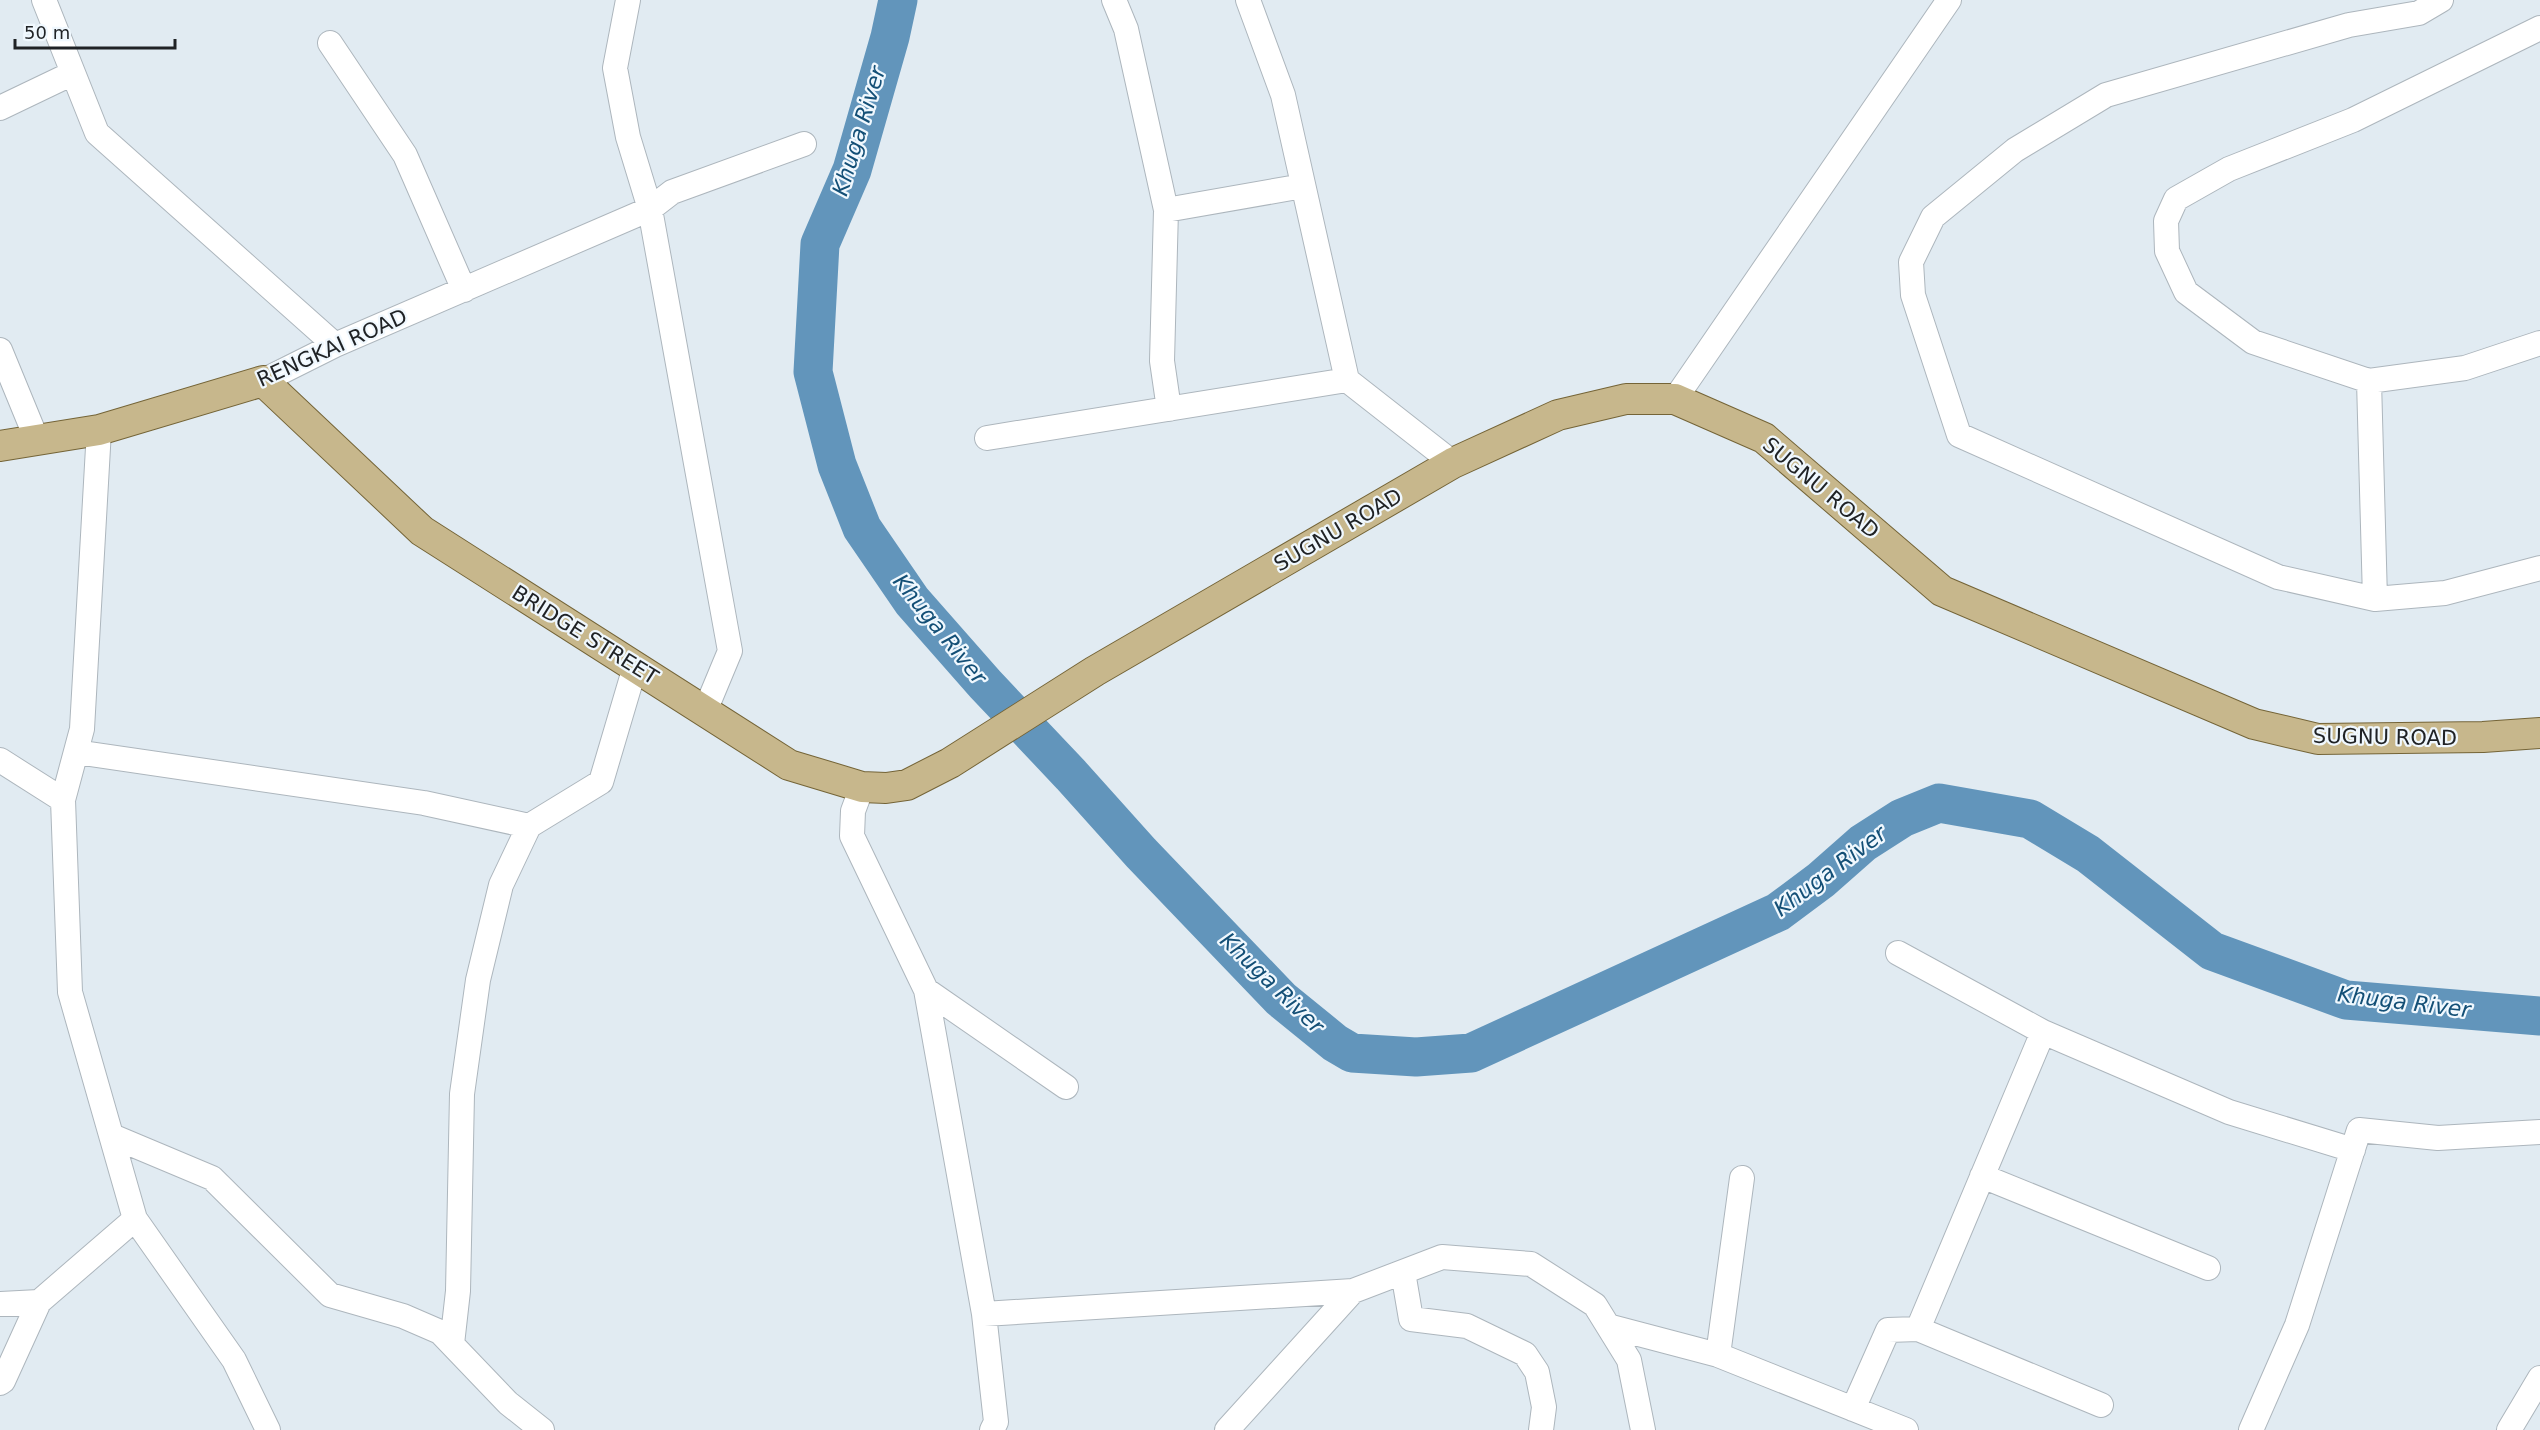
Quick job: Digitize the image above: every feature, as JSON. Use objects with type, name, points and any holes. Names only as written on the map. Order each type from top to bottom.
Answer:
[{"type":"main road","name":"BRIDGE STREET","points":[[263,381],[422,531],[789,765],[862,787],[886,788],[907,784],[950,763]]},
{"type":"main road","name":"RENGKAI ROAD","points":[[0,446],[99,430],[263,381]]},
{"type":"main road","name":"SUGNU ROAD","points":[[950,763],[1095,671],[1453,463],[1558,415],[1626,399],[1675,399],[1764,438],[1942,591],[2254,724],[2318,739],[2483,737],[2540,733]]},
{"type":"street","points":[[44,0],[97,133],[335,345]]},
{"type":"street","points":[[628,0],[615,68],[628,137],[650,209],[730,651],[705,711]]},
{"type":"street","points":[[1114,0],[1126,29],[1166,210],[1162,361],[1169,409]]},
{"type":"street","points":[[1248,0],[1283,94],[1347,380],[1453,463]]},
{"type":"street","points":[[2441,0],[2419,13],[2349,25],[2106,95],[2015,150],[1934,217],[1911,262],[1913,295],[1959,435],[2278,577],[2375,599],[2445,593],[2540,568]]},
{"type":"street","points":[[1675,399],[1943,3]]},
{"type":"street","points":[[2540,28],[2353,120],[2229,168],[2176,199],[2166,221],[2167,251],[2186,292],[2253,342],[2369,381],[2465,368],[2540,344]]},
{"type":"street","points":[[330,43],[405,155],[464,290]]},
{"type":"street","points":[[0,108],[73,73]]},
{"type":"street","name":"RENGKAI ROAD","points":[[263,381],[335,345],[650,209],[672,192],[804,144]]},
{"type":"street","points":[[1166,210],[1303,186]]},
{"type":"street","points":[[0,350],[37,440]]},
{"type":"street","points":[[987,438],[1347,380]]},
{"type":"street","points":[[2369,381],[2375,599]]},
{"type":"street","points":[[99,430],[82,729],[63,800],[70,992],[135,1219],[234,1360],[268,1430]]},
{"type":"street","points":[[452,1344],[458,1291],[462,1094],[478,980],[501,885],[529,826],[601,782],[635,667]]},
{"type":"street","points":[[76,752],[424,803],[529,826]]},
{"type":"street","points":[[0,760],[63,800]]},
{"type":"street","points":[[862,787],[853,811],[852,836],[926,990],[984,1314],[996,1422],[993,1430]]},
{"type":"street","points":[[1898,953],[2043,1032],[2229,1112],[2353,1150]]},
{"type":"street","points":[[926,990],[1066,1087]]},
{"type":"street","points":[[1918,1329],[2043,1032]]},
{"type":"street","points":[[2251,1430],[2297,1325],[2359,1130],[2438,1138],[2540,1132]]},
{"type":"street","points":[[112,1136],[212,1178],[330,1295],[403,1316],[440,1332],[508,1403],[542,1430]]},
{"type":"street","points":[[1982,1176],[2208,1268]]},
{"type":"street","points":[[1718,1355],[1742,1178]]},
{"type":"street","points":[[0,1383],[3,1381],[39,1302],[135,1219]]},
{"type":"street","points":[[984,1314],[1353,1291],[1442,1257],[1531,1264],[1596,1305],[1629,1360],[1643,1430]]},
{"type":"street","points":[[1403,1272],[1411,1319],[1467,1326],[1525,1354],[1537,1372],[1544,1407],[1541,1430]]},
{"type":"street","points":[[1227,1430],[1353,1291]]},
{"type":"street","points":[[0,1304],[39,1302]]},
{"type":"street","points":[[1608,1326],[1718,1355],[1906,1430]]},
{"type":"street","points":[[1853,1409],[1888,1330],[1918,1329],[2102,1406]]},
{"type":"street","points":[[2509,1430],[2540,1378]]},
{"type":"waterway","name":"Khuga River","points":[[898,0],[890,37],[852,170],[820,244],[813,372],[837,465],[862,528],[912,601],[985,684],[1141,853],[1281,999],[1335,1043],[1352,1053],[1416,1057],[1471,1053],[1778,912],[1821,880],[1863,843],[1902,818],[1939,803],[2030,819],[2088,854],[2212,951],[2346,1000],[2540,1016]]}]
